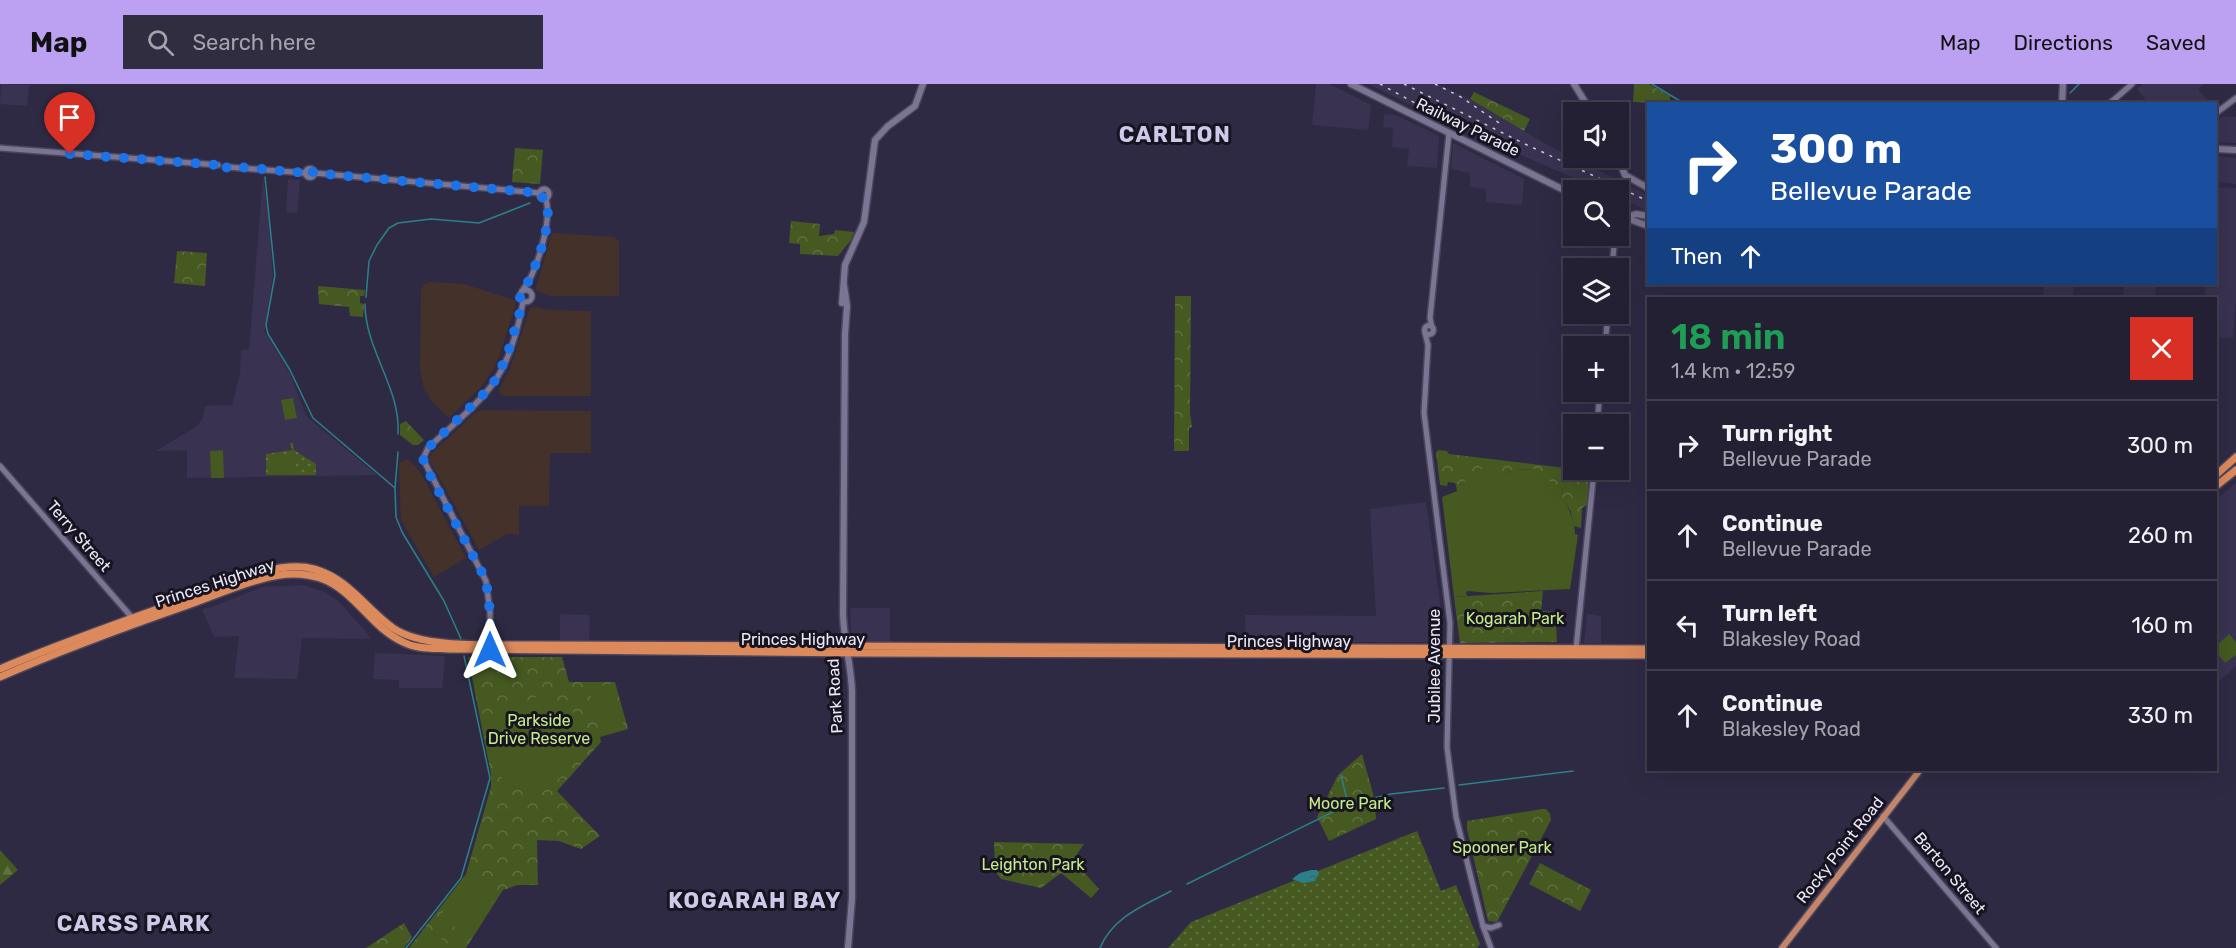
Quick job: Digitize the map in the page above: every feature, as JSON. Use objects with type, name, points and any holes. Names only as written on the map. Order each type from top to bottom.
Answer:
[{"type":"highway","points":[[2217,474],[2236,457]]},
{"type":"highway","points":[[2217,485],[2236,470]]},
{"type":"highway","name":"Princes Highway","points":[[0,669],[132,617],[264,571],[300,567],[315,569],[337,578],[387,622],[411,637],[436,642],[490,647]]},
{"type":"highway","name":"Princes Highway","points":[[0,677],[40,659],[138,623],[274,576],[296,574],[323,579],[341,589],[384,629],[406,644],[448,649],[490,647],[1450,651],[1647,649]]},
{"type":"highway","name":"Princes Highway","points":[[1450,651],[1647,656]]},
{"type":"main road","name":"Park Road","points":[[848,948],[852,898],[852,688],[843,615],[845,265],[864,222],[875,140],[888,126],[915,106],[923,84]]},
{"type":"main road","name":"Railway Parade","points":[[1351,84],[1563,190]]},
{"type":"main road","points":[[1574,84],[1585,102]]},
{"type":"main road","points":[[2062,102],[2063,84]]},
{"type":"main road","points":[[2217,149],[2236,150]]},
{"type":"main road","points":[[1622,168],[1625,175],[1647,187]]},
{"type":"main road","points":[[1629,215],[1647,216]]},
{"type":"main road","points":[[1629,219],[1647,226]]},
{"type":"main road","name":"Rocky Point Road","points":[[1782,948],[1919,771]]},
{"type":"street","points":[[2107,102],[2132,84]]},
{"type":"street","points":[[2111,102],[2120,93]]},
{"type":"street","points":[[2217,112],[2236,98]]},
{"type":"street","name":"Jubilee Avenue","points":[[1449,133],[1430,318],[1424,413],[1449,611],[1447,747],[1456,817],[1483,926],[1491,948]]},
{"type":"street","points":[[0,148],[218,165],[223,161],[228,166],[305,173],[310,169],[314,173],[540,193],[542,189],[548,190],[543,243],[532,273],[519,296],[523,302]]},
{"type":"street","points":[[523,302],[531,300],[532,273]]},
{"type":"street","points":[[522,291],[527,290],[531,293]]},
{"type":"street","points":[[490,647],[490,612],[486,580],[424,464],[423,455],[495,380],[507,356],[523,302]]},
{"type":"street","name":"Terry Street","points":[[0,466],[138,623]]},
{"type":"street","points":[[1576,649],[1593,480]]},
{"type":"street","name":"Barton Street","points":[[1884,816],[1996,948]]},
{"type":"street","points":[[1483,926],[1491,928],[1499,925]]},
{"type":"shaded area","points":[[1,84],[29,85],[27,106],[0,104]]},
{"type":"shaded area","points":[[1316,84],[1329,84],[1371,105],[1368,130],[1312,125]]},
{"type":"shaded area","points":[[1368,84],[1437,84],[1470,99],[1563,153],[1563,168],[1593,168],[1618,180],[1579,180],[1462,130]]},
{"type":"shaded area","points":[[2143,84],[2204,84],[2198,89],[2208,102],[2147,102],[2137,89]]},
{"type":"shaded area","points":[[1384,114],[1396,115],[1439,136],[1437,168],[1407,166],[1409,149],[1392,147],[1393,128],[1383,127]]},
{"type":"shaded area","points":[[2223,116],[2236,117],[2236,143],[2217,142],[2217,121]]},
{"type":"shaded area","points":[[1453,143],[1524,179],[1522,205],[1486,202],[1486,189],[1470,187],[1470,173],[1451,169]]},
{"type":"shaded area","points":[[2217,156],[2236,158],[2236,184],[2217,182]]},
{"type":"shaded area","points":[[263,177],[273,275],[265,330],[263,329],[290,374],[307,417],[377,475],[187,478],[187,450],[156,451],[197,426],[203,418],[205,406],[232,405],[240,375],[241,350],[249,350]]},
{"type":"shaded area","points":[[288,179],[300,180],[297,213],[286,212]]},
{"type":"shaded area","points":[[1629,186],[1647,195],[1647,211],[1629,202]]},
{"type":"shaded area","points":[[2217,187],[2236,188],[2236,301],[2233,338],[2217,337],[2217,297],[2205,297],[2206,285],[2217,285]]},
{"type":"shaded area","points":[[552,233],[614,237],[619,242],[619,296],[551,296],[537,291]]},
{"type":"shaded area","points":[[429,282],[464,284],[514,300],[516,303],[492,372],[481,387],[449,418],[430,399],[423,386],[420,368],[421,291],[423,285]]},
{"type":"shaded area","points":[[2044,285],[2074,285],[2073,297],[2043,297]]},
{"type":"shaded area","points":[[2124,285],[2156,285],[2155,297],[2123,297]]},
{"type":"shaded area","points":[[530,308],[591,311],[591,396],[504,396],[500,394],[499,389],[510,369]]},
{"type":"shaded area","points":[[482,410],[591,411],[591,453],[550,453],[549,506],[519,506],[519,535],[507,534],[479,550],[429,459],[432,453],[476,412]]},
{"type":"shaded area","points":[[408,459],[420,472],[466,558],[434,577],[401,520],[399,463]]},
{"type":"shaded area","points":[[2236,483],[2236,666],[2217,683],[2217,499]]},
{"type":"shaded area","points":[[1426,502],[1442,617],[1442,640],[1440,642],[1246,642],[1245,615],[1376,616],[1370,509]]},
{"type":"shaded area","points":[[303,585],[325,592],[338,601],[371,639],[302,638],[297,679],[234,678],[239,636],[214,637],[202,609],[262,587]]},
{"type":"shaded area","points":[[850,608],[890,608],[890,641],[855,641],[852,638]]},
{"type":"shaded area","points":[[560,614],[590,615],[589,641],[560,641]]},
{"type":"shaded area","points":[[1587,614],[1601,616],[1601,643],[1584,643]]},
{"type":"shaded area","points":[[375,653],[445,656],[442,688],[399,688],[399,680],[373,679]]},
{"type":"green space","points":[[1634,84],[1649,84],[1670,96],[1670,102],[1633,102]]},
{"type":"green space","points":[[1474,92],[1530,119],[1524,131],[1470,99]]},
{"type":"green space","points":[[515,148],[543,150],[540,184],[512,182]]},
{"type":"green space","points":[[791,221],[820,224],[819,236],[834,234],[835,230],[854,232],[851,240],[838,256],[800,254],[800,244],[789,243]]},
{"type":"green space","points":[[177,251],[207,253],[205,286],[174,283]]},
{"type":"green space","points":[[318,286],[365,290],[364,296],[360,296],[360,303],[364,304],[363,317],[350,316],[349,307],[319,304]]},
{"type":"green space","points":[[1175,296],[1191,296],[1190,413],[1192,427],[1189,428],[1189,451],[1174,451]]},
{"type":"green space","points":[[293,398],[297,418],[285,420],[281,400]]},
{"type":"green space","points":[[406,421],[424,440],[418,445],[413,445],[400,435],[400,424]]},
{"type":"green space","points":[[290,443],[293,443],[294,450],[316,464],[316,475],[266,475],[266,454],[292,450]]},
{"type":"green space","points":[[223,450],[224,478],[211,478],[210,451]]},
{"type":"green space","points":[[1439,450],[1447,451],[1449,454],[1563,468],[1563,480],[1588,480],[1587,505],[1582,508],[1581,528],[1574,526],[1571,512],[1560,494],[1563,491],[1537,476],[1537,469],[1513,470],[1486,482],[1482,470],[1466,484],[1456,485],[1448,482],[1447,486],[1440,485],[1436,452]]},
{"type":"green space","points":[[268,456],[294,457],[294,474],[268,473]]},
{"type":"green space","points":[[1482,469],[1487,481],[1513,470],[1538,469],[1537,476],[1558,485],[1563,491],[1561,494],[1572,518],[1575,534],[1578,535],[1570,589],[1491,593],[1468,591],[1467,596],[1454,597],[1442,497],[1457,491],[1456,485],[1466,484],[1464,478],[1467,475]]},
{"type":"green space","name":"Kogarah Park","points":[[1543,591],[1541,611],[1558,612],[1557,642],[1460,643],[1454,597]]},
{"type":"green space","points":[[2229,634],[2236,642],[2236,655],[2225,663],[2217,653],[2217,645]]},
{"type":"green space","name":"Parkside Drive Reserve","points":[[468,657],[562,657],[569,682],[615,682],[628,729],[600,737],[601,742],[557,791],[600,836],[581,849],[559,841],[537,840],[538,885],[518,885],[503,890],[466,948],[409,948],[466,874],[491,787],[491,774]]},
{"type":"green space","points":[[612,683],[624,726],[601,733],[589,690]]},
{"type":"green space","points":[[538,697],[565,706],[578,721],[581,740],[575,759],[562,776],[545,787],[526,790],[507,782],[496,770],[490,757],[490,744],[494,731],[511,710]]},
{"type":"green space","name":"Moore Park","points":[[1362,754],[1374,797],[1376,819],[1329,841],[1317,817],[1338,775]]},
{"type":"green space","name":"Spooner Park","points":[[1546,809],[1551,820],[1497,922],[1488,921],[1467,821]]},
{"type":"green space","points":[[1417,831],[1441,891],[1456,885],[1480,944],[1477,948],[1168,948],[1191,922]]},
{"type":"green space","name":"Leighton Park","points":[[994,842],[1084,844],[1073,860],[1099,889],[1091,898],[1061,873],[1041,888],[1001,879],[995,871]]},
{"type":"green space","points":[[0,850],[18,870],[0,885]]},
{"type":"green space","points":[[1540,863],[1591,890],[1580,911],[1529,884]]},
{"type":"green space","points":[[470,875],[497,895],[466,936],[440,916]]},
{"type":"green space","points":[[404,923],[412,937],[404,948],[366,948]]},
{"type":"green space","points":[[427,928],[453,948],[412,948]]},
{"type":"water","points":[[1317,870],[1319,873],[1315,881],[1303,883],[1292,879],[1300,873]]},
{"type":"waterway","points":[[1652,84],[1682,102]]},
{"type":"waterway","points":[[2070,93],[2079,84]]},
{"type":"waterway","points":[[265,177],[275,275],[266,325],[268,334],[290,370],[313,418],[395,488]]},
{"type":"waterway","points":[[366,297],[369,261],[389,228],[398,223],[431,219],[479,223],[530,203]]},
{"type":"waterway","points":[[365,304],[371,337],[394,401],[398,434]]},
{"type":"waterway","points":[[398,452],[395,488],[396,517],[402,532],[444,601],[461,639]]},
{"type":"waterway","points":[[406,948],[461,878],[490,778],[464,656]]},
{"type":"waterway","points":[[1459,785],[1573,771]]},
{"type":"waterway","points":[[1341,775],[1346,796],[1342,806]]},
{"type":"waterway","points":[[1187,884],[1349,804],[1391,794],[1444,788]]},
{"type":"waterway","points":[[1100,948],[1106,937],[1121,920],[1171,891]]},
{"type":"railway","points":[[1380,84],[1437,115],[1514,147]]},
{"type":"railway","points":[[1404,84],[1647,201]]},
{"type":"railway","points":[[1435,84],[1461,97],[1499,123]]},
{"type":"railway","points":[[2142,102],[2145,99]]},
{"type":"district","name":"CARLTON","points":[[1175,134]]},
{"type":"district","name":"KOGARAH BAY","points":[[755,900]]},
{"type":"district","name":"CARSS PARK","points":[[134,923]]},
{"type":"route","points":[[70,154],[218,165],[223,171],[228,166],[305,173],[310,169],[314,173],[540,193],[542,198],[546,199],[547,213],[543,243],[526,287],[520,294],[523,302],[522,309],[505,363],[492,386],[423,455],[424,464],[486,580],[490,612],[490,650]]}]
